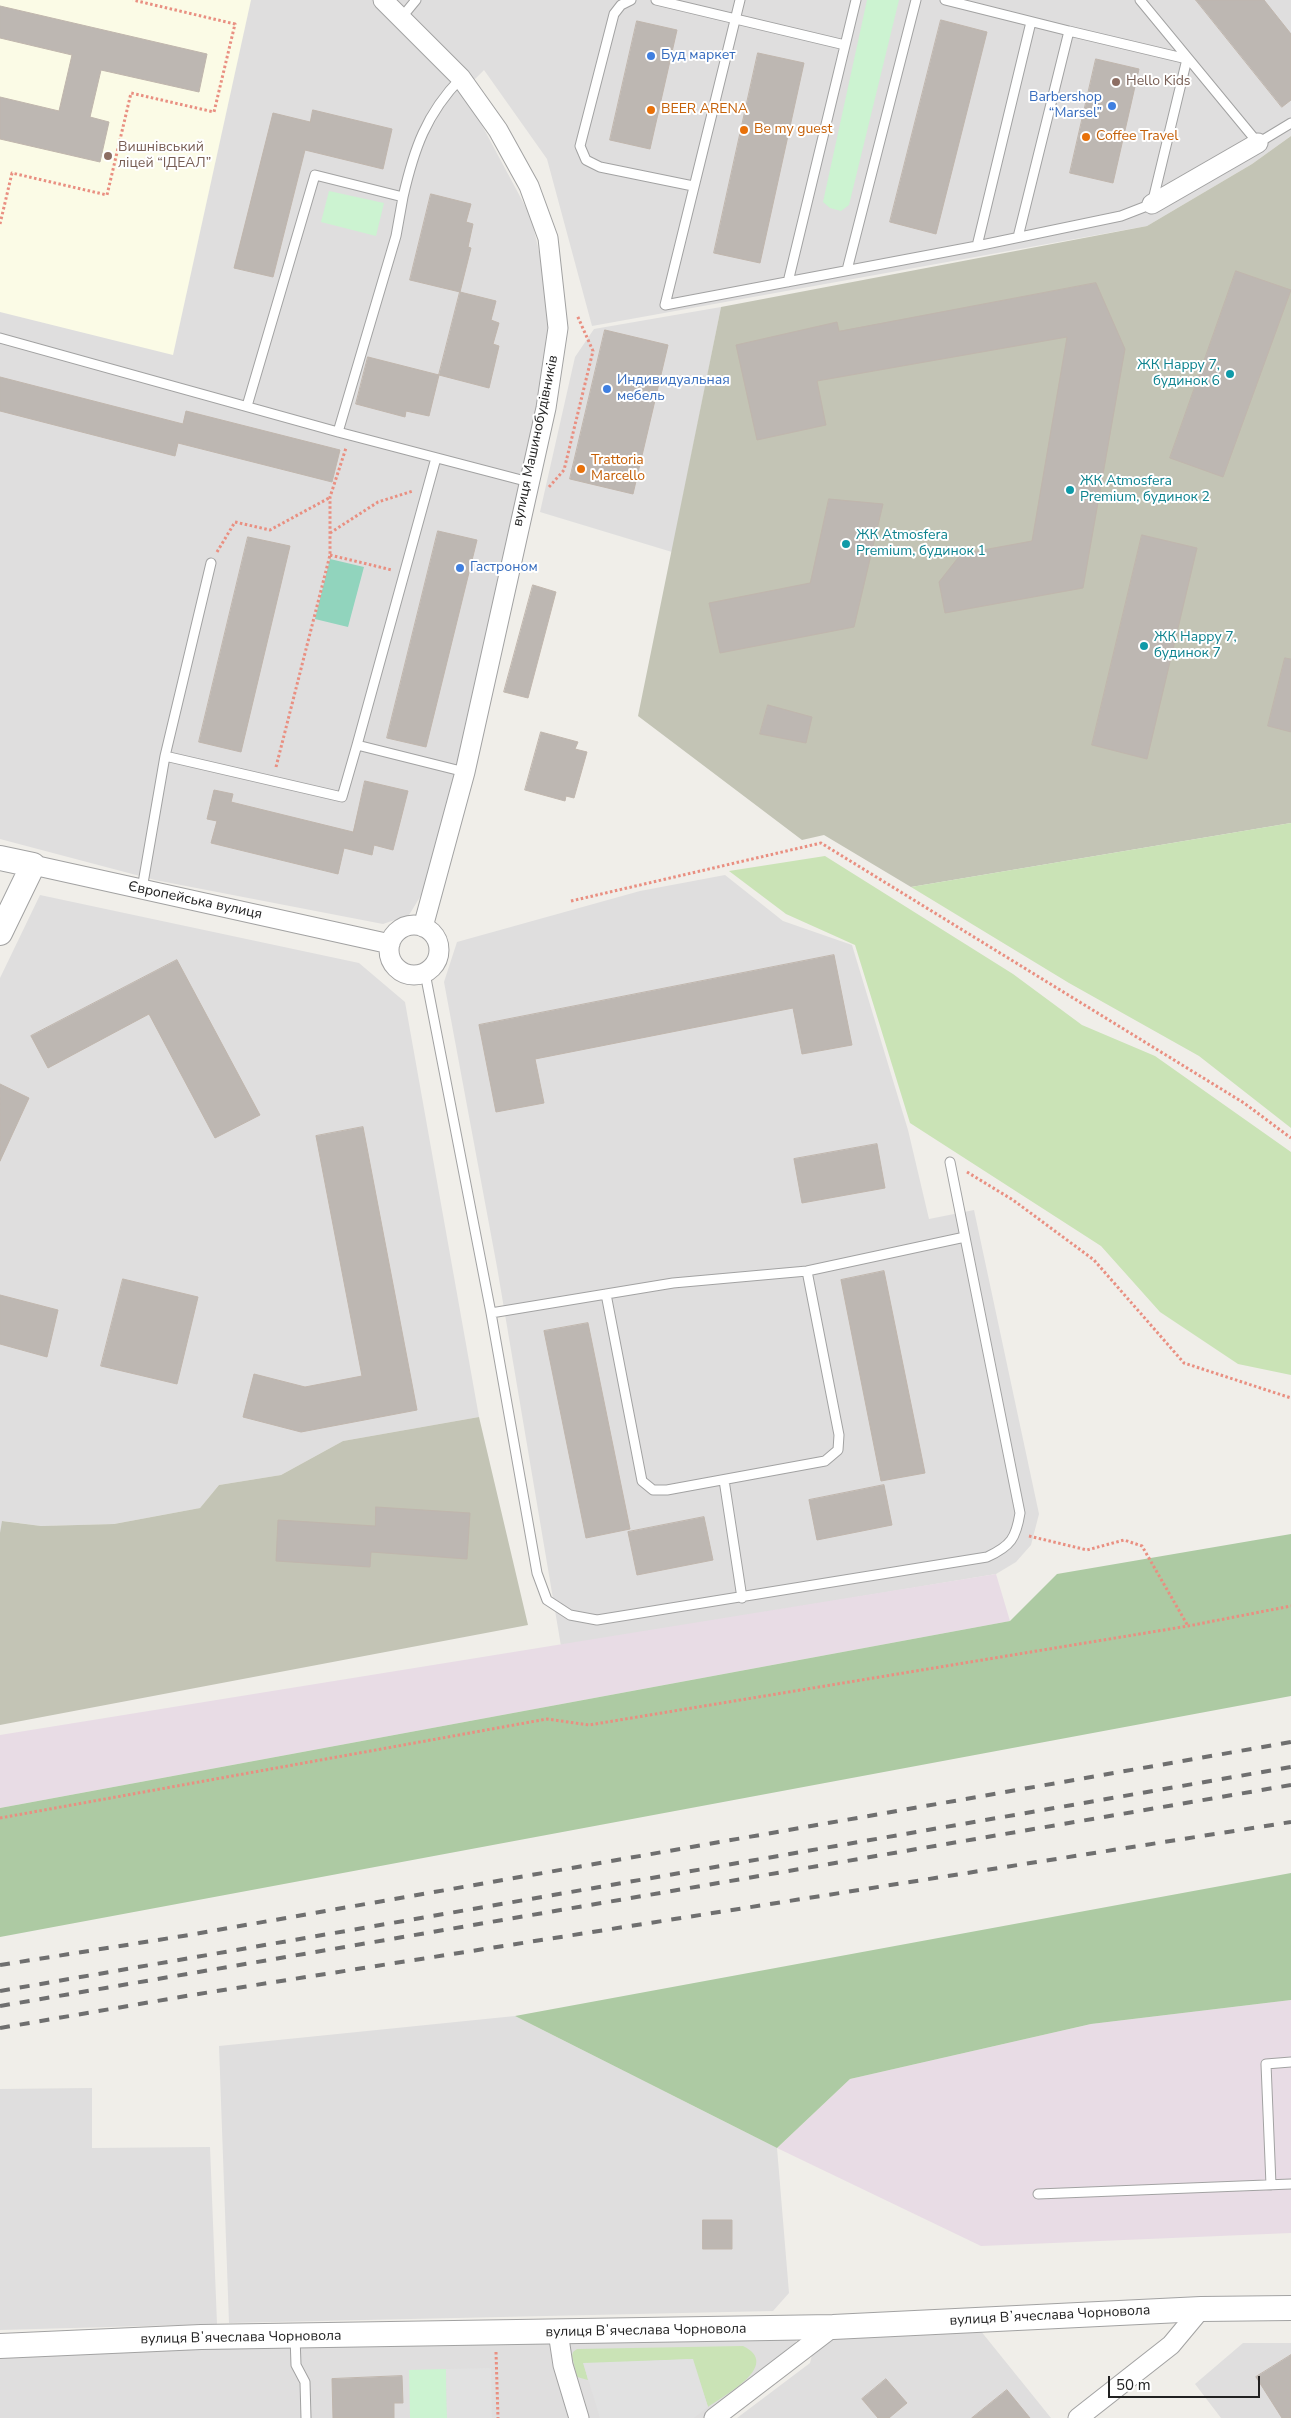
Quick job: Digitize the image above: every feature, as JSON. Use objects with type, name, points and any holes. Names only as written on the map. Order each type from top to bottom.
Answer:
[{"type":"street","name":"вулиця Машинобудівників","points":[[383,0],[461,78],[498,130],[529,186],[548,238],[558,328],[546,408],[464,772],[423,927]]},
{"type":"street","points":[[1152,204],[1258,143]]},
{"type":"street","name":"Європейська вулиця","points":[[0,858],[390,944]]},
{"type":"street","points":[[0,933],[33,865]]},
{"type":"street","points":[[415,925],[423,927],[436,937],[439,945],[437,961],[425,973],[409,975],[395,967],[391,960],[390,944],[399,930],[415,925]]},
{"type":"street","name":"вулиця Вʼячеслава Чорновола","points":[[0,2346],[201,2337],[833,2327],[1201,2309],[1291,2308]]},
{"type":"street","points":[[1078,2418],[1171,2345],[1201,2309]]},
{"type":"street","points":[[714,2418],[833,2327]]},
{"type":"street","points":[[558,2332],[564,2365],[579,2418]]},
{"type":"lane","points":[[402,17],[416,0]]},
{"type":"lane","points":[[631,0],[621,4],[614,14],[580,146],[586,160],[600,167],[693,186]]},
{"type":"lane","points":[[656,0],[846,45]]},
{"type":"lane","points":[[740,0],[665,305],[977,246],[1121,216],[1152,204],[1187,59]]},
{"type":"lane","points":[[788,282],[856,0]]},
{"type":"lane","points":[[847,270],[916,0]]},
{"type":"lane","points":[[945,0],[1187,59]]},
{"type":"lane","points":[[1140,0],[1258,143],[1291,123]]},
{"type":"lane","points":[[977,246],[1031,22]]},
{"type":"lane","points":[[1018,237],[1069,31]]},
{"type":"lane","points":[[338,432],[396,236],[413,153],[433,112],[461,78]]},
{"type":"lane","points":[[247,406],[315,175],[403,197]]},
{"type":"lane","points":[[0,338],[338,432],[529,482]]},
{"type":"lane","points":[[165,756],[342,797],[436,458]]},
{"type":"lane","points":[[142,889],[165,756],[211,563]]},
{"type":"lane","points":[[357,745],[464,772]]},
{"type":"lane","points":[[425,973],[491,1312],[537,1573],[547,1600],[570,1615],[597,1620],[742,1598],[987,1557],[1004,1549],[1016,1533],[1020,1513],[950,1162]]},
{"type":"lane","points":[[491,1312],[673,1283],[807,1271],[965,1237]]},
{"type":"lane","points":[[606,1294],[642,1481],[653,1490],[667,1490],[825,1462],[838,1450],[839,1435],[807,1271]]},
{"type":"lane","points":[[724,1480],[742,1598]]},
{"type":"lane","points":[[1271,2185],[1266,2064],[1291,2062]]},
{"type":"lane","points":[[1038,2194],[1291,2184]]},
{"type":"lane","points":[[295,2336],[296,2365],[305,2382],[306,2418]]},
{"type":"path","points":[[0,224],[12,173],[107,195],[131,93],[214,112],[235,24],[133,0]]},
{"type":"path","points":[[546,490],[564,470],[593,351],[575,310]]},
{"type":"path","points":[[272,781],[330,555],[330,497],[350,435]]},
{"type":"path","points":[[330,533],[378,502],[428,486]]},
{"type":"path","points":[[211,563],[235,522],[270,530],[330,497]]},
{"type":"path","points":[[330,555],[404,573]]},
{"type":"path","points":[[571,901],[821,844],[1244,1103],[1291,1138]]},
{"type":"path","points":[[950,1162],[1013,1200],[1094,1260],[1184,1363],[1291,1398]]},
{"type":"path","points":[[1016,1533],[1087,1550],[1124,1540],[1142,1546],[1188,1626]]},
{"type":"path","points":[[0,1818],[547,1719],[589,1725],[1188,1626],[1291,1606]]},
{"type":"path","points":[[496,2347],[498,2418]]},
{"type":"shaded area","points":[[0,0],[373,0],[462,88],[531,217],[548,290],[550,347],[486,648],[428,884],[409,915],[383,924],[155,880],[0,839]]},
{"type":"shaded area","name":"Вишнівський ліцей “ІДЕАЛ”","points":[[0,0],[251,0],[173,355],[0,312]]},
{"type":"shaded area","points":[[380,0],[1291,0],[1291,136],[1252,164],[1147,226],[592,326],[547,159],[484,70],[471,83]]},
{"type":"shaded area","points":[[1291,136],[1291,823],[911,887],[824,835],[802,840],[638,716],[721,307],[1147,226],[1252,164]]},
{"type":"shaded area","points":[[721,307],[672,552],[540,512],[575,357],[594,329]]},
{"type":"shaded area","points":[[725,875],[783,921],[852,945],[908,1130],[929,1219],[974,1210],[1039,1514],[1031,1545],[1016,1562],[996,1574],[561,1646],[497,1267],[444,982],[457,942],[640,891]]},
{"type":"shaded area","points":[[40,895],[359,963],[405,1002],[479,1417],[343,1441],[281,1475],[219,1485],[200,1508],[114,1524],[41,1526],[3,1521],[0,1538],[0,978]]},
{"type":"shaded area","points":[[479,1417],[528,1625],[0,1725],[0,1533],[2,1521],[41,1526],[114,1524],[200,1508],[219,1485],[281,1475],[343,1441]]},
{"type":"shaded area","points":[[996,1574],[1010,1621],[0,1808],[0,1735]]},
{"type":"shaded area","points":[[1291,2000],[1291,2233],[981,2246],[777,2148],[850,2079],[1091,2024]]},
{"type":"shaded area","points":[[515,2016],[777,2148],[789,2293],[773,2311],[229,2323],[219,2046]]},
{"type":"shaded area","points":[[92,2088],[92,2148],[210,2147],[217,2324],[0,2330],[0,2089]]},
{"type":"shaded area","points":[[980,2330],[1051,2418],[737,2418],[810,2363],[817,2335]]},
{"type":"shaded area","points":[[798,2337],[789,2356],[709,2418],[0,2418],[0,2351],[493,2344]]},
{"type":"shaded area","points":[[1243,2343],[1291,2343],[1291,2418],[1221,2418],[1195,2384]]},
{"type":"shaded area","points":[[693,2359],[708,2407],[694,2418],[600,2418],[583,2363]]},
{"type":"shaded area","points":[[491,2368],[492,2418],[447,2418],[446,2369]]},
{"type":"green space","points":[[867,0],[899,0],[849,205],[841,211],[830,208],[823,202]]},
{"type":"green space","points":[[329,191],[384,203],[376,236],[321,222]]},
{"type":"green space","points":[[330,559],[364,567],[348,627],[315,619]]},
{"type":"green space","points":[[1291,823],[1291,1128],[1199,1056],[1069,983],[911,887]]},
{"type":"green space","points":[[825,856],[1013,974],[1082,1025],[1155,1056],[1291,1152],[1291,1375],[1238,1364],[1160,1312],[1101,1246],[910,1123],[855,945],[786,914],[729,871]]},
{"type":"green space","points":[[1291,1534],[1291,1696],[0,1937],[0,1808],[1010,1621],[1057,1574]]},
{"type":"green space","points":[[1291,1873],[1291,2000],[1091,2024],[850,2079],[777,2148],[515,2016]]},
{"type":"green space","points":[[743,2346],[753,2354],[756,2362],[754,2370],[737,2387],[708,2407],[692,2359],[584,2364],[588,2380],[577,2377],[572,2356],[573,2352],[577,2349]]},
{"type":"green space","points":[[446,2369],[447,2418],[410,2418],[409,2370]]},
{"type":"building","points":[[1196,0],[1264,0],[1291,34],[1291,100],[1282,107]]},
{"type":"building","points":[[0,6],[207,54],[199,92],[101,70],[90,117],[109,122],[100,162],[0,139],[0,97],[59,111],[72,55],[0,38]]},
{"type":"building","points":[[941,20],[987,32],[936,234],[890,222]]},
{"type":"building","points":[[637,21],[677,30],[650,149],[610,140]]},
{"type":"building","points":[[758,53],[804,63],[760,263],[714,253]]},
{"type":"building","points":[[1096,59],[1139,69],[1113,183],[1070,173]]},
{"type":"building","points":[[313,110],[392,129],[383,169],[305,150],[273,277],[234,268],[273,113],[310,122]]},
{"type":"building","points":[[431,194],[471,204],[466,222],[473,224],[468,247],[471,248],[460,292],[410,280]]},
{"type":"building","name":"ЖК Happy 7, будинок 6","points":[[1236,271],[1291,290],[1223,477],[1170,458]]},
{"type":"building","name":"ЖК Atmosfera Premium, будинок 2","points":[[1096,283],[1125,349],[1083,588],[945,613],[939,582],[961,554],[1032,541],[1067,337],[817,381],[826,425],[757,440],[736,345],[837,322],[839,331]]},
{"type":"building","points":[[460,292],[496,301],[491,320],[499,323],[493,344],[499,346],[489,388],[439,375]]},
{"type":"building","points":[[605,330],[668,345],[633,494],[570,479]]},
{"type":"building","points":[[368,357],[439,375],[429,416],[406,411],[405,417],[356,404]]},
{"type":"building","points":[[0,377],[183,424],[186,411],[340,450],[332,482],[178,443],[175,456],[0,411]]},
{"type":"building","name":"ЖК Atmosfera Premium, будинок 1","points":[[829,499],[883,504],[854,627],[720,653],[709,603],[810,583]]},
{"type":"building","points":[[438,531],[477,540],[426,747],[387,738]]},
{"type":"building","name":"ЖК Happy 7, будинок 7","points":[[1142,535],[1197,548],[1147,759],[1092,745]]},
{"type":"building","points":[[248,537],[290,546],[241,752],[199,742]]},
{"type":"building","points":[[533,585],[556,592],[528,698],[504,692]]},
{"type":"building","points":[[1285,658],[1291,659],[1291,732],[1268,726]]},
{"type":"building","points":[[768,705],[812,717],[806,743],[760,734]]},
{"type":"building","points":[[541,732],[578,742],[575,749],[587,752],[574,798],[566,796],[565,801],[525,790]]},
{"type":"building","points":[[365,781],[408,791],[393,850],[374,845],[372,855],[344,848],[338,874],[211,843],[217,821],[207,819],[214,790],[233,794],[231,802],[353,832]]},
{"type":"building","points":[[834,955],[852,1045],[802,1054],[793,1008],[535,1059],[544,1103],[496,1112],[479,1025]]},
{"type":"building","points":[[177,960],[260,1115],[215,1138],[149,1014],[48,1068],[31,1036]]},
{"type":"building","points":[[0,1084],[29,1098],[0,1161]]},
{"type":"building","points":[[363,1127],[417,1410],[301,1432],[243,1417],[254,1374],[305,1387],[362,1376],[316,1136]]},
{"type":"building","points":[[877,1144],[885,1188],[802,1203],[794,1159]]},
{"type":"building","points":[[884,1271],[925,1473],[881,1481],[841,1280]]},
{"type":"building","points":[[123,1279],[198,1297],[177,1384],[101,1366]]},
{"type":"building","points":[[0,1295],[58,1310],[47,1357],[0,1344]]},
{"type":"building","points":[[588,1323],[630,1529],[586,1538],[544,1331]]},
{"type":"building","points":[[884,1485],[892,1525],[817,1540],[809,1500]]},
{"type":"building","points":[[376,1507],[470,1513],[467,1559],[371,1552],[370,1567],[276,1561],[278,1520],[375,1526]]},
{"type":"building","points":[[704,1517],[713,1560],[637,1575],[628,1532]]},
{"type":"building","points":[[703,2220],[732,2220],[732,2249],[703,2249]]},
{"type":"building","points":[[1291,2355],[1291,2418],[1282,2418],[1256,2377]]},
{"type":"building","points":[[402,2376],[403,2403],[394,2403],[394,2418],[333,2418],[332,2379]]},
{"type":"building","points":[[886,2379],[907,2403],[889,2418],[878,2418],[862,2399]]},
{"type":"building","points":[[1007,2390],[1030,2418],[972,2418]]},
{"type":"railway","points":[[0,1965],[183,1936],[1291,1742]]},
{"type":"railway","points":[[0,1991],[1291,1767]]},
{"type":"railway","points":[[0,2006],[1291,1785]]},
{"type":"railway","points":[[0,2028],[192,1995],[1291,1822]]},
{"type":"place","name":"Буд маркет","points":[[651,56]]},
{"type":"place","name":"Hello Kids","points":[[1116,82]]},
{"type":"place","name":"Barbershop “Marsel”","points":[[1112,106]]},
{"type":"place","name":"BEER ARENA","points":[[651,110]]},
{"type":"place","name":"Be my guest","points":[[744,130]]},
{"type":"place","name":"Coffee Travel","points":[[1086,137]]},
{"type":"place","name":"Вишнівський ліцей “ІДЕАЛ”","points":[[108,156]]},
{"type":"place","name":"ЖК Happy 7, будинок 6","points":[[1230,374]]},
{"type":"place","name":"Индивидуальная мебель","points":[[607,389]]},
{"type":"place","name":"Trattoria Marcello","points":[[581,469]]},
{"type":"place","name":"ЖК Atmosfera Premium, будинок 2","points":[[1070,490]]},
{"type":"place","name":"ЖК Atmosfera Premium, будинок 1","points":[[846,544]]},
{"type":"place","name":"Гастроном","points":[[460,568]]},
{"type":"place","name":"ЖК Happy 7, будинок 7","points":[[1144,646]]}]
